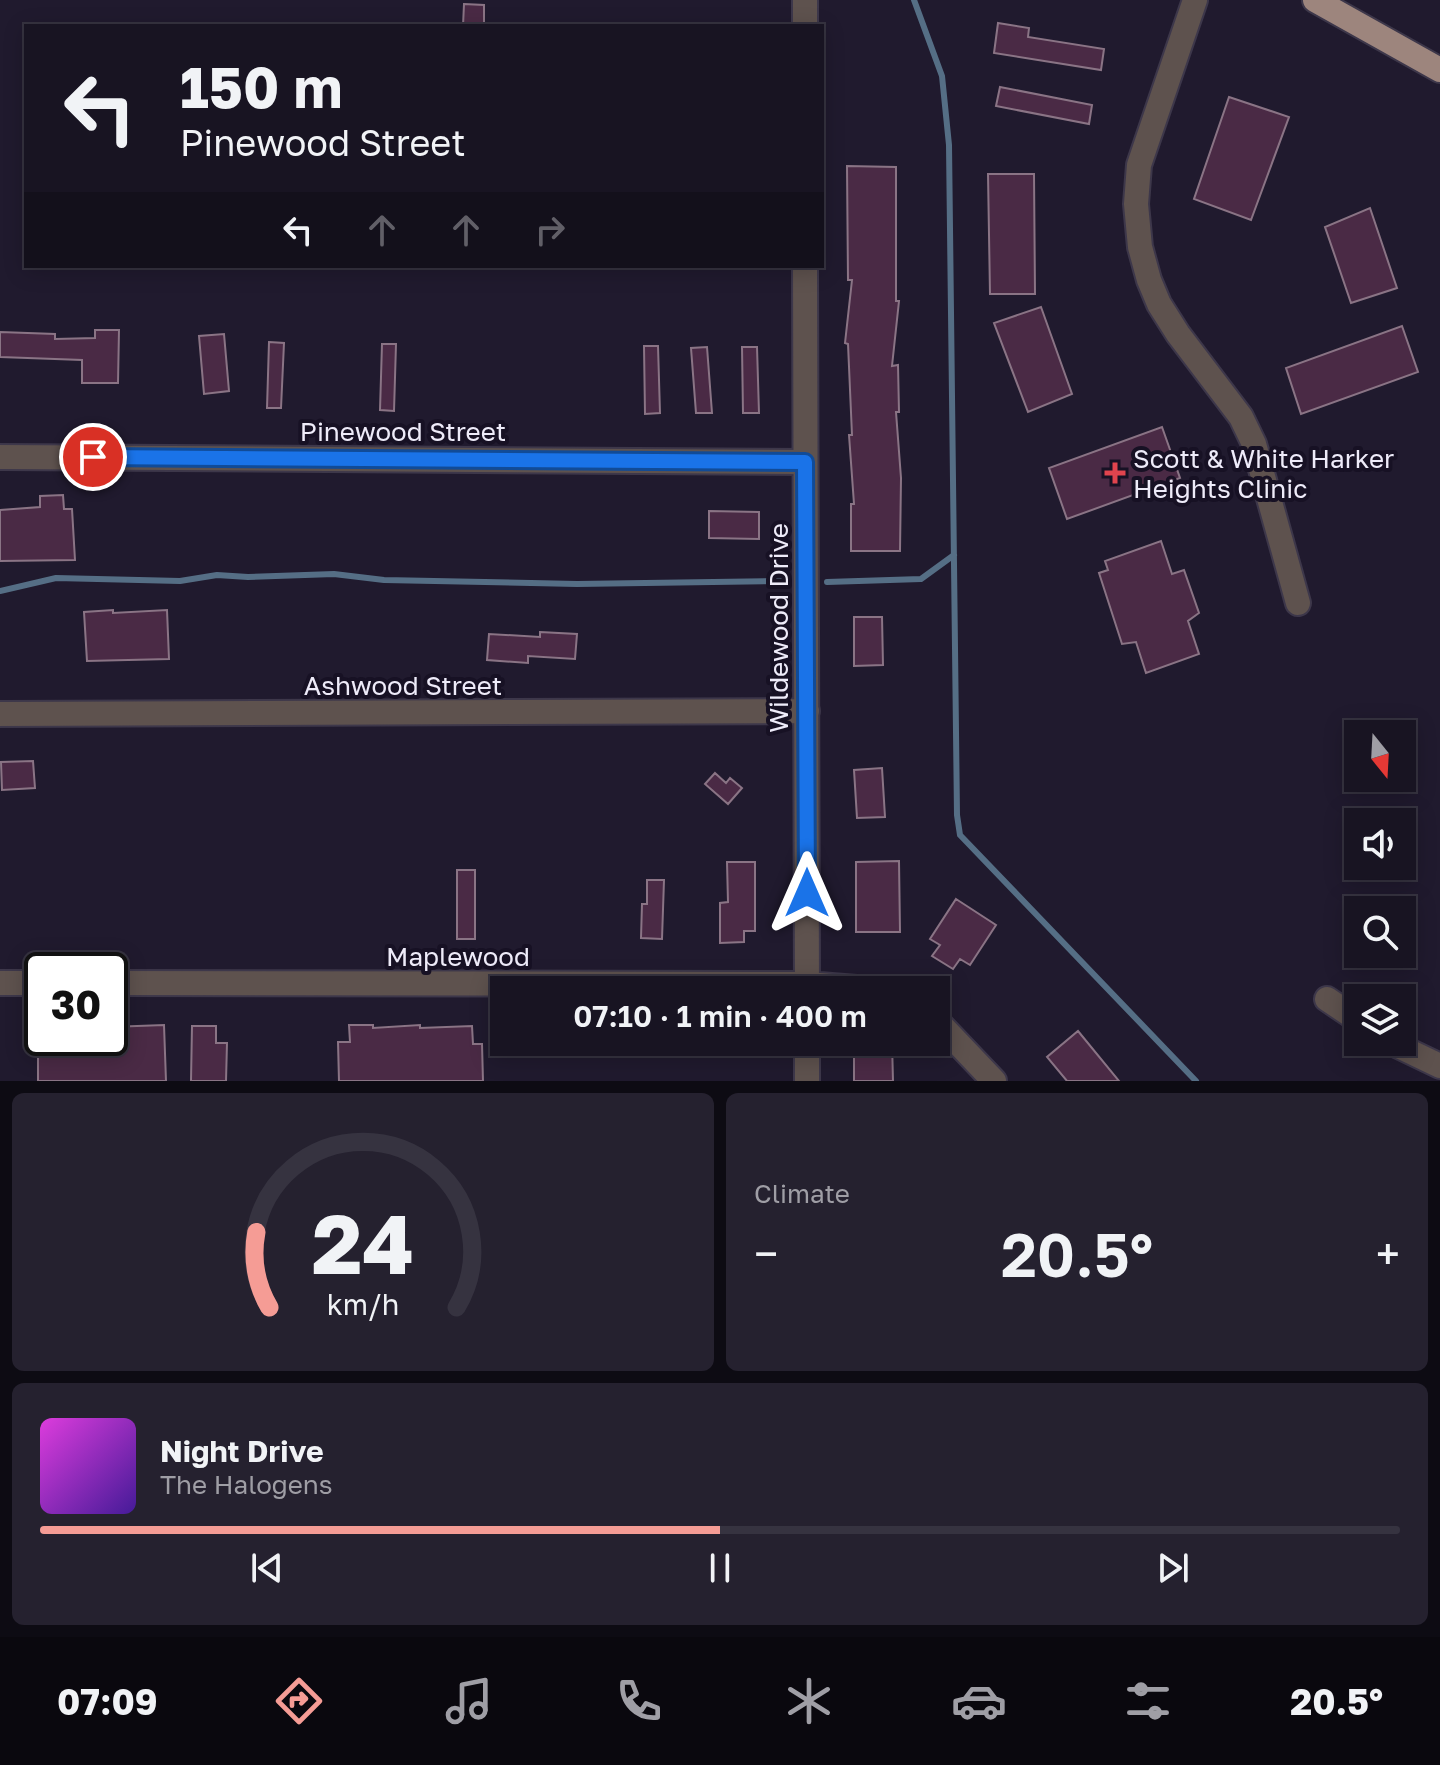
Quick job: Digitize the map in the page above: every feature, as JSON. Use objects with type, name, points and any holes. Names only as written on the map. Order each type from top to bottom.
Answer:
[{"type":"main road","points":[[1315,0],[1440,70]]},
{"type":"street","points":[[805,0],[805,24]]},
{"type":"street","points":[[1195,0],[1139,165],[1136,204],[1140,247],[1159,304],[1241,417],[1254,444],[1298,603]]},
{"type":"street","name":"Wildewood Drive","points":[[805,268],[807,976]]},
{"type":"street","name":"Pinewood Street","points":[[0,457],[805,462]]},
{"type":"street","name":"Ashwood Street","points":[[0,714],[807,711]]},
{"type":"street","points":[[0,983],[24,983]]},
{"type":"street","name":"Maplewood","points":[[128,983],[490,985]]},
{"type":"street","points":[[1327,999],[1344,1011]]},
{"type":"street","points":[[950,1035],[994,1081]]},
{"type":"street","points":[[1416,1054],[1440,1066]]},
{"type":"street","points":[[807,1056],[807,1081]]},
{"type":"building","points":[[464,4],[484,5],[484,24],[463,24]]},
{"type":"building","points":[[998,23],[1029,28],[1028,37],[1104,49],[1101,70],[994,53]]},
{"type":"building","points":[[1000,87],[1092,105],[1089,124],[996,106]]},
{"type":"building","points":[[1229,97],[1289,117],[1251,220],[1194,199]]},
{"type":"building","points":[[847,166],[896,167],[896,301],[899,301],[892,366],[898,365],[899,412],[896,412],[901,478],[900,551],[851,551],[851,504],[854,504],[849,435],[852,435],[848,344],[845,343],[852,280],[848,280]]},
{"type":"building","points":[[988,174],[1034,174],[1035,294],[990,294]]},
{"type":"building","points":[[1370,208],[1397,288],[1351,303],[1325,227]]},
{"type":"building","points":[[1041,307],[1072,394],[1028,412],[994,323]]},
{"type":"building","points":[[1402,326],[1418,372],[1301,414],[1286,368]]},
{"type":"building","points":[[95,330],[119,330],[118,383],[82,383],[82,360],[0,357],[0,332],[55,334],[55,339],[95,338]]},
{"type":"building","points":[[224,334],[229,391],[204,394],[199,336]]},
{"type":"building","points":[[269,342],[284,343],[281,408],[267,408]]},
{"type":"building","points":[[382,344],[396,344],[394,411],[380,410]]},
{"type":"building","points":[[644,346],[658,346],[660,413],[645,414]]},
{"type":"building","points":[[707,347],[712,413],[696,413],[691,348]]},
{"type":"building","points":[[742,347],[757,347],[759,413],[743,413]]},
{"type":"building","name":"Scott & White Harker Heights Clinic","points":[[1162,427],[1180,478],[1067,519],[1049,468]]},
{"type":"building","points":[[63,495],[64,509],[72,509],[75,560],[0,561],[0,510],[40,507],[40,496]]},
{"type":"building","points":[[709,511],[759,512],[759,539],[709,538]]},
{"type":"building","points":[[1161,541],[1172,574],[1184,570],[1199,613],[1188,621],[1199,654],[1146,673],[1136,642],[1122,644],[1099,573],[1108,570],[1105,561]]},
{"type":"building","points":[[113,610],[113,613],[167,610],[169,659],[87,661],[84,612]]},
{"type":"building","points":[[854,617],[882,617],[883,665],[854,666]]},
{"type":"building","points":[[540,632],[577,634],[575,659],[528,656],[528,663],[487,660],[489,634],[540,637]]},
{"type":"building","points":[[33,761],[35,788],[2,790],[1,762]]},
{"type":"building","points":[[882,768],[885,817],[857,818],[854,770]]},
{"type":"building","points":[[715,773],[726,783],[730,778],[742,788],[728,804],[705,784]]},
{"type":"building","points":[[899,861],[900,932],[856,932],[856,862]]},
{"type":"building","points":[[727,862],[755,862],[755,931],[744,931],[744,942],[720,943],[720,903],[728,902]]},
{"type":"building","points":[[457,870],[475,870],[475,939],[457,939]]},
{"type":"building","points":[[647,880],[664,880],[662,939],[641,938],[642,904],[647,904]]},
{"type":"building","points":[[956,899],[996,925],[970,965],[960,959],[953,969],[932,956],[940,945],[930,939]]},
{"type":"building","points":[[164,1025],[166,1081],[38,1081],[38,1056],[128,1056],[128,1026]]},
{"type":"building","points":[[349,1025],[373,1025],[373,1028],[472,1026],[473,1044],[482,1044],[483,1081],[339,1081],[338,1042],[350,1042]]},
{"type":"building","points":[[192,1026],[216,1026],[216,1043],[227,1043],[226,1081],[191,1081]]},
{"type":"building","points":[[1078,1031],[1119,1081],[1067,1081],[1047,1057]]},
{"type":"building","points":[[854,1056],[892,1056],[893,1081],[854,1081]]},
{"type":"waterway","points":[[914,0],[942,76],[949,145],[957,815],[960,835],[1196,1081]]},
{"type":"waterway","points":[[827,582],[921,579],[954,555]]},
{"type":"waterway","points":[[0,591],[56,578],[180,581],[217,575],[334,574],[384,580],[577,584],[783,581]]},
{"type":"place","name":"Scott & White Harker Heights Clinic","points":[[1115,473]]},
{"type":"route","points":[[93,457],[805,462],[807,893]]}]
